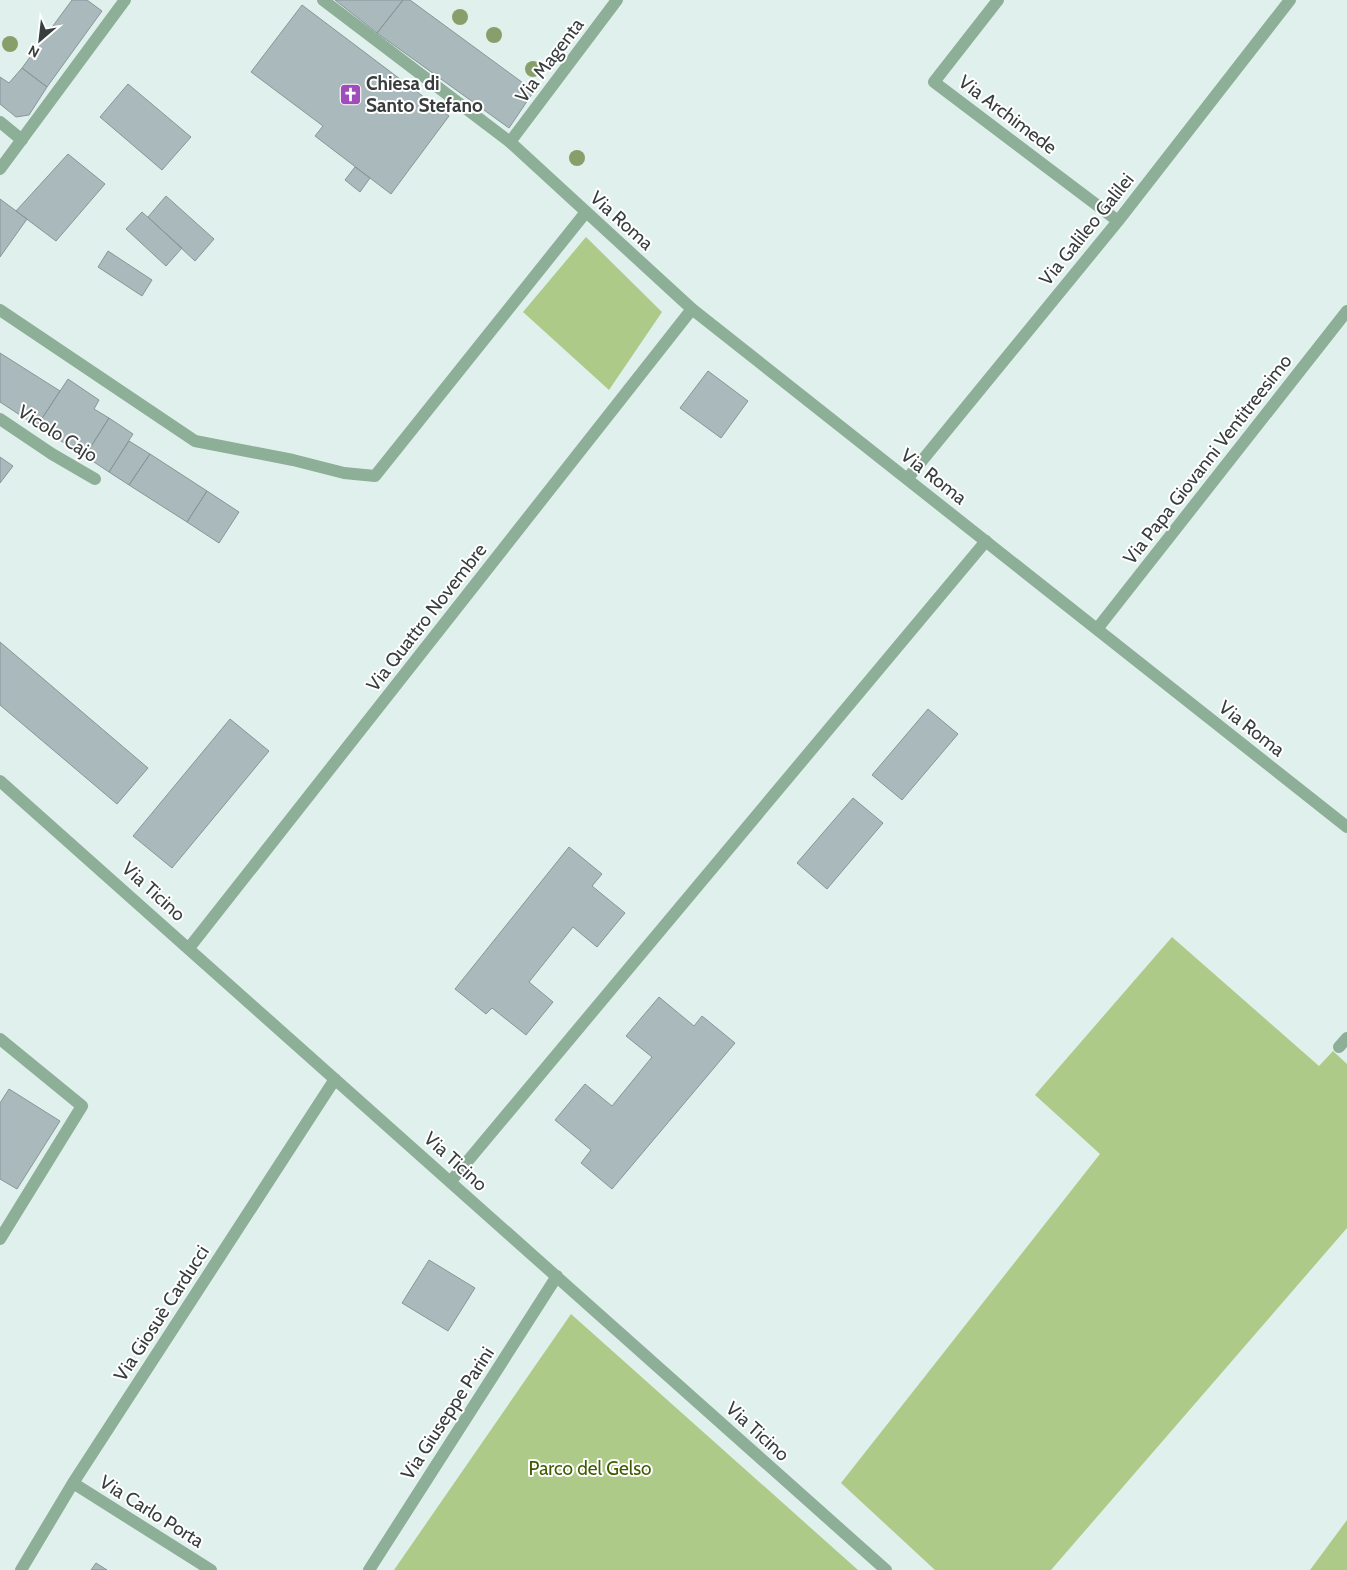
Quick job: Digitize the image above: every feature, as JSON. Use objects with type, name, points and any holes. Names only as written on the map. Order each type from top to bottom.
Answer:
[{"type":"street","points":[[0,169],[126,0]]},
{"type":"street","name":"Via Roma","points":[[324,0],[510,142],[692,309],[1347,827]]},
{"type":"street","name":"Via Magenta","points":[[510,142],[618,0]]},
{"type":"street","name":"Via Archimede","points":[[998,0],[934,82],[1118,221]]},
{"type":"street","name":"Via Galileo Galilei","points":[[907,479],[1118,221],[1290,0]]},
{"type":"street","points":[[0,122],[22,140]]},
{"type":"street","points":[[0,310],[196,441],[293,460],[344,473],[374,476],[586,212]]},
{"type":"street","name":"Via Quattro Novembre","points":[[190,948],[692,309]]},
{"type":"street","name":"Via Papa Giovanni Ventitreesimo","points":[[1097,629],[1347,311]]},
{"type":"street","name":"Vicolo Cajo","points":[[0,419],[52,454],[95,479]]},
{"type":"street","points":[[451,1181],[986,541]]},
{"type":"street","name":"Via Ticino","points":[[0,781],[190,948],[886,1570]]},
{"type":"street","points":[[0,1039],[82,1106],[0,1239]]},
{"type":"street","name":"Via Giosuè Carducci","points":[[21,1570],[73,1483],[335,1079]]},
{"type":"street","name":"Via Giuseppe Parini","points":[[369,1570],[557,1276]]},
{"type":"street","name":"Via Carlo Porta","points":[[73,1483],[211,1570]]},
{"type":"green space","points":[[586,237],[662,312],[609,390],[523,312]]},
{"type":"green space","points":[[1172,937],[1319,1066],[1333,1051],[1347,1064],[1347,1228],[1051,1570],[935,1570],[841,1483],[1100,1154],[1035,1095]]},
{"type":"green space","name":"Parco del Gelso","points":[[571,1314],[858,1570],[394,1570]]},
{"type":"green space","points":[[1347,1520],[1347,1570],[1310,1570]]},
{"type":"building","points":[[72,0],[87,0],[102,11],[47,87],[22,68]]},
{"type":"building","points":[[335,0],[403,0],[377,33]]},
{"type":"building","points":[[403,0],[410,0],[534,91],[509,128],[377,33]]},
{"type":"building","name":"Chiesa di Santo Stefano","points":[[302,5],[449,116],[391,194],[315,136],[323,126],[251,72]]},
{"type":"building","points":[[22,68],[47,87],[29,115],[16,117],[0,104],[0,77],[9,83]]},
{"type":"building","points":[[128,84],[191,137],[162,170],[100,117]]},
{"type":"building","points":[[68,154],[105,184],[56,241],[16,211]]},
{"type":"building","points":[[355,167],[370,178],[360,192],[345,180]]},
{"type":"building","points":[[166,196],[214,239],[195,261],[148,217]]},
{"type":"building","points":[[0,199],[27,219],[0,257]]},
{"type":"building","points":[[142,212],[182,248],[166,266],[126,229]]},
{"type":"building","points":[[108,251],[152,280],[142,296],[98,267]]},
{"type":"building","points":[[0,353],[60,391],[37,426],[0,402]]},
{"type":"building","points":[[708,371],[748,401],[721,438],[680,408]]},
{"type":"building","points":[[68,379],[99,400],[94,409],[109,418],[85,456],[37,426]]},
{"type":"building","points":[[109,418],[133,434],[109,472],[85,456]]},
{"type":"building","points":[[129,441],[150,454],[129,485],[109,472]]},
{"type":"building","points":[[150,454],[207,491],[187,522],[129,485]]},
{"type":"building","points":[[0,457],[13,466],[0,483]]},
{"type":"building","points":[[207,491],[239,512],[219,543],[187,522]]},
{"type":"building","points":[[0,642],[148,768],[117,804],[0,705]]},
{"type":"building","points":[[928,709],[958,734],[902,800],[872,775]]},
{"type":"building","points":[[230,719],[269,751],[172,868],[133,836]]},
{"type":"building","points":[[853,798],[883,823],[827,889],[797,863]]},
{"type":"building","points":[[569,847],[602,874],[592,886],[625,913],[597,947],[573,927],[529,982],[553,1002],[526,1035],[492,1008],[486,1014],[455,989]]},
{"type":"building","points":[[659,997],[694,1026],[702,1016],[735,1043],[612,1189],[581,1163],[591,1150],[555,1120],[585,1084],[612,1106],[652,1057],[626,1036]]},
{"type":"building","points":[[9,1089],[60,1121],[17,1189],[0,1179],[0,1103]]},
{"type":"building","points":[[429,1260],[475,1288],[448,1331],[402,1303]]},
{"type":"building","points":[[96,1563],[107,1570],[91,1570]]},
{"type":"place","name":"Chiesa di Santo Stefano","points":[[350,94]]}]
